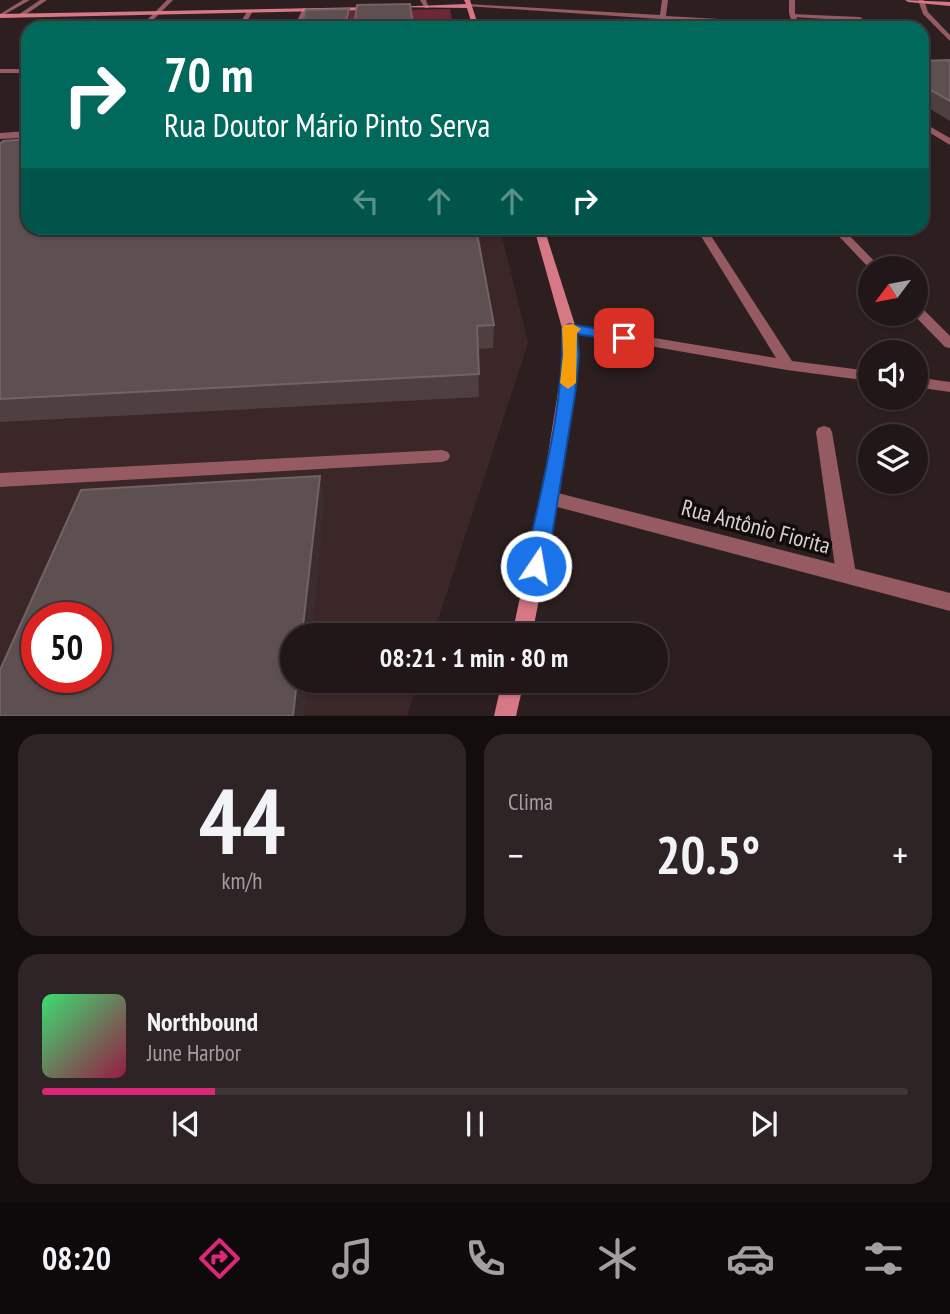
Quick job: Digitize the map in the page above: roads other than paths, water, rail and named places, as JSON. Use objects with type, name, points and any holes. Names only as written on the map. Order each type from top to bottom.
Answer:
[{"type":"street","points":[[0,16],[27,0]]},
{"type":"street","points":[[10,22],[44,0]]},
{"type":"street","points":[[149,21],[170,0]]},
{"type":"street","points":[[423,0],[426,7]]},
{"type":"street","points":[[543,10],[547,0]]},
{"type":"street","points":[[661,21],[665,0]]},
{"type":"street","points":[[792,0],[794,21]]},
{"type":"street","points":[[908,0],[950,4]]},
{"type":"street","points":[[921,1],[925,13],[950,39]]},
{"type":"street","points":[[0,16],[426,7],[467,3],[702,21]]},
{"type":"street","points":[[467,3],[473,21]]},
{"type":"street","points":[[300,21],[305,9]]},
{"type":"street","points":[[244,21],[250,11]]},
{"type":"street","points":[[793,15],[860,19]]},
{"type":"street","points":[[0,71],[21,71]]},
{"type":"street","points":[[929,128],[950,142]]},
{"type":"street","points":[[0,136],[21,135]]},
{"type":"street","points":[[929,138],[950,142]]},
{"type":"street","points":[[0,160],[21,141]]},
{"type":"street","points":[[524,623],[550,498],[571,355],[569,328],[541,235]]},
{"type":"street","points":[[705,235],[787,365]]},
{"type":"street","points":[[843,235],[863,256]]},
{"type":"street","points":[[928,322],[950,344]]},
{"type":"street","points":[[569,328],[858,374]]},
{"type":"street","points":[[928,384],[950,387]]},
{"type":"street","points":[[824,432],[846,574]]},
{"type":"street","points":[[0,480],[442,456]]},
{"type":"street","name":"Rua Antônio Fiorita","points":[[550,498],[950,602]]},
{"type":"street","points":[[510,714],[512,693]]}]
